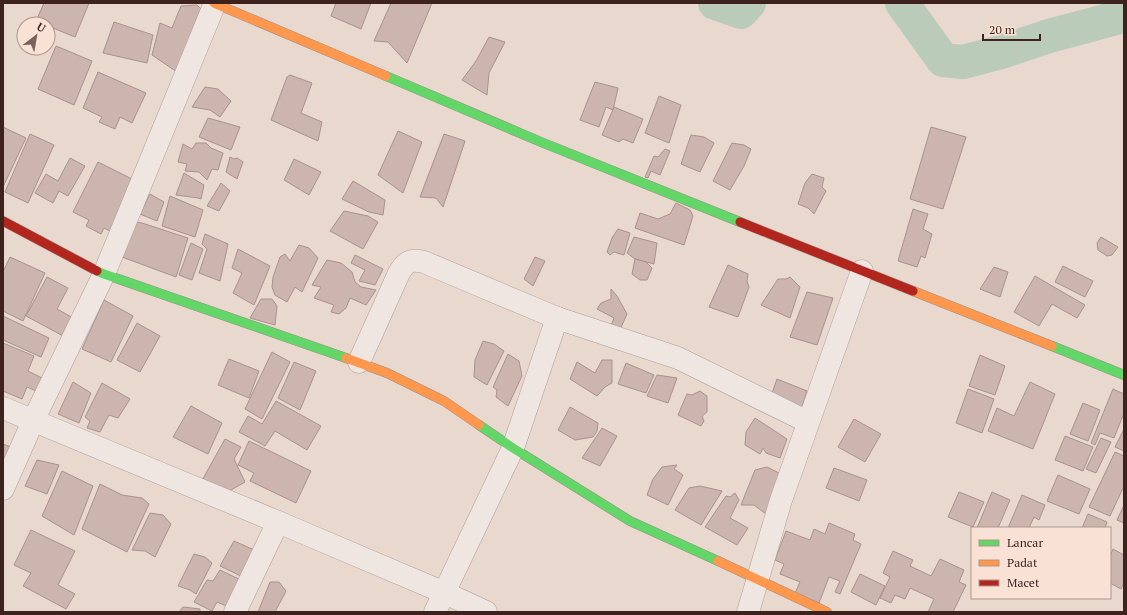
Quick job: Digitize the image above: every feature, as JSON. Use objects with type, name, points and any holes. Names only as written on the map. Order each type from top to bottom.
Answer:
[{"type":"street","points":[[3,489],[33,421],[104,274],[214,3],[541,142],[1124,375]]},
{"type":"street","points":[[3,221],[104,274],[387,373],[444,401],[513,448],[630,521],[758,578],[827,612]]},
{"type":"street","points":[[359,362],[399,273],[408,261],[415,260],[424,262],[557,318],[678,358],[808,422]]},
{"type":"street","points":[[748,612],[781,500],[862,271]]},
{"type":"street","points":[[435,612],[513,448],[557,318]]},
{"type":"street","points":[[3,408],[445,592],[486,612]]},
{"type":"street","points":[[235,612],[278,522]]},
{"type":"building","points":[[44,3],[89,3],[75,37],[56,29],[56,16],[38,16]]},
{"type":"building","points":[[336,3],[371,3],[361,29],[331,16]]},
{"type":"building","points":[[391,3],[432,3],[407,63],[388,42],[374,41]]},
{"type":"building","points":[[197,5],[205,13],[177,72],[152,55],[160,23],[172,28],[181,6]]},
{"type":"building","points":[[114,22],[153,35],[147,63],[103,53]]},
{"type":"building","points":[[489,37],[505,42],[489,73],[487,95],[462,80],[476,61]]},
{"type":"building","points":[[56,46],[92,61],[74,105],[38,89],[52,56],[56,56]]},
{"type":"building","points":[[98,72],[146,93],[132,123],[120,117],[115,129],[99,122],[102,117],[83,108]]},
{"type":"building","points":[[290,75],[312,83],[301,113],[322,122],[318,141],[271,120],[287,77]]},
{"type":"building","points":[[595,82],[618,88],[613,110],[606,107],[599,127],[580,120]]},
{"type":"building","points":[[205,87],[218,89],[231,101],[220,117],[210,110],[192,107]]},
{"type":"building","points":[[659,96],[681,105],[669,143],[645,133]]},
{"type":"building","points":[[614,107],[643,119],[633,143],[623,139],[619,142],[602,135]]},
{"type":"building","points":[[208,118],[240,127],[231,150],[199,137]]},
{"type":"building","points":[[3,127],[26,138],[3,187]]},
{"type":"building","points":[[931,127],[966,137],[943,209],[910,199]]},
{"type":"building","points":[[398,131],[422,142],[403,193],[378,175]]},
{"type":"building","points":[[30,134],[54,145],[28,203],[5,192]]},
{"type":"building","points":[[444,134],[465,141],[443,207],[436,198],[420,197]]},
{"type":"building","points":[[691,135],[704,137],[714,143],[700,172],[681,164]]},
{"type":"building","points":[[196,143],[206,143],[211,148],[223,153],[218,170],[212,169],[207,180],[199,172],[185,171],[187,164],[178,162],[183,144],[192,149]]},
{"type":"building","points":[[732,143],[744,145],[751,149],[744,166],[730,190],[713,181]]},
{"type":"building","points":[[665,149],[670,151],[660,175],[651,171],[648,178],[645,177],[654,156],[658,157]]},
{"type":"building","points":[[230,157],[234,159],[237,158],[243,162],[237,179],[226,172]]},
{"type":"building","points":[[70,158],[85,166],[68,196],[59,191],[53,203],[35,193],[46,174],[58,181]]},
{"type":"building","points":[[294,159],[321,172],[309,195],[284,180]]},
{"type":"building","points":[[98,162],[138,182],[112,232],[104,228],[101,234],[86,226],[89,220],[73,212]]},
{"type":"building","points":[[184,173],[204,185],[201,199],[176,195]]},
{"type":"building","points":[[812,174],[824,178],[822,187],[826,191],[814,214],[808,208],[798,204],[805,183]]},
{"type":"building","points":[[353,181],[385,200],[383,215],[369,212],[342,199]]},
{"type":"building","points":[[221,183],[230,191],[219,211],[207,206]]},
{"type":"building","points":[[150,194],[164,202],[157,221],[140,214]]},
{"type":"building","points":[[170,196],[203,210],[195,237],[162,226]]},
{"type":"building","points":[[676,203],[690,210],[693,216],[684,245],[635,228],[640,213],[658,219],[670,214]]},
{"type":"building","points":[[913,209],[928,214],[923,229],[932,234],[925,258],[921,256],[917,267],[898,261]]},
{"type":"building","points":[[344,211],[368,216],[378,222],[363,249],[330,231]]},
{"type":"building","points":[[136,222],[188,238],[176,277],[122,257]]},
{"type":"building","points":[[618,229],[630,233],[624,255],[614,252],[610,255],[607,252],[612,238]]},
{"type":"building","points":[[205,234],[228,244],[220,281],[199,273],[207,249],[202,244]]},
{"type":"building","points":[[634,237],[657,243],[654,264],[635,259],[627,253]]},
{"type":"building","points":[[1101,237],[1118,247],[1112,255],[1107,256],[1098,250],[1097,243]]},
{"type":"building","points":[[191,243],[203,249],[192,280],[179,275]]},
{"type":"building","points":[[299,245],[309,248],[318,258],[302,292],[295,287],[287,302],[275,295],[272,287],[273,277],[280,257],[285,254],[290,261]]},
{"type":"building","points":[[238,249],[270,266],[254,305],[233,293],[242,273],[232,268]]},
{"type":"building","points":[[355,255],[383,269],[375,285],[359,281],[365,270],[351,263]]},
{"type":"building","points":[[10,257],[45,273],[23,321],[3,311],[3,272]]},
{"type":"building","points":[[535,257],[545,261],[533,286],[524,279]]},
{"type":"building","points":[[635,259],[646,262],[652,268],[647,280],[640,280],[632,274]]},
{"type":"building","points":[[327,260],[341,263],[352,272],[355,282],[361,287],[376,290],[366,305],[350,298],[346,308],[339,314],[331,312],[334,305],[314,298],[321,287],[312,285]]},
{"type":"building","points":[[728,265],[748,274],[747,281],[749,287],[738,317],[709,307]]},
{"type":"building","points":[[1063,266],[1093,281],[1085,297],[1055,282]]},
{"type":"building","points":[[994,267],[1008,272],[1000,297],[980,289]]},
{"type":"building","points":[[1035,276],[1085,305],[1077,318],[1052,304],[1039,326],[1014,312]]},
{"type":"building","points":[[47,277],[68,288],[57,309],[75,319],[65,337],[26,316]]},
{"type":"building","points":[[790,277],[800,287],[790,318],[761,305],[778,279],[786,279]]},
{"type":"building","points":[[611,289],[617,296],[627,314],[619,332],[610,328],[614,318],[597,309],[601,303],[611,299]]},
{"type":"building","points":[[807,292],[833,298],[817,345],[790,337]]},
{"type":"building","points":[[261,299],[272,299],[277,306],[275,325],[250,318]]},
{"type":"building","points":[[104,300],[133,316],[111,362],[82,349]]},
{"type":"building","points":[[3,316],[49,338],[41,357],[3,340]]},
{"type":"building","points":[[137,323],[160,336],[140,372],[117,360]]},
{"type":"building","points":[[483,341],[494,344],[504,351],[487,385],[474,377],[475,360]]},
{"type":"building","points":[[3,343],[34,356],[28,371],[42,378],[36,391],[27,387],[22,399],[3,391]]},
{"type":"building","points":[[272,352],[290,362],[262,419],[245,409]]},
{"type":"building","points":[[508,354],[519,361],[522,376],[508,406],[496,397],[497,390],[493,387]]},
{"type":"building","points":[[980,355],[1005,366],[995,395],[969,386]]},
{"type":"building","points":[[229,359],[259,371],[249,398],[218,385]]},
{"type":"building","points":[[602,360],[612,360],[612,383],[605,387],[597,396],[570,379],[577,362],[595,373]]},
{"type":"building","points":[[294,362],[316,371],[300,410],[278,398]]},
{"type":"building","points":[[626,363],[654,375],[646,393],[618,384]]},
{"type":"building","points":[[657,375],[677,378],[668,403],[647,396]]},
{"type":"building","points":[[777,379],[807,391],[800,413],[770,399]]},
{"type":"building","points":[[73,382],[91,393],[79,423],[58,414]]},
{"type":"building","points":[[1030,382],[1055,394],[1033,449],[988,431],[997,408],[1014,416]]},
{"type":"building","points":[[102,383],[130,399],[118,418],[109,415],[100,432],[87,428],[90,421],[85,417]]},
{"type":"building","points":[[968,389],[994,399],[982,433],[956,423]]},
{"type":"building","points":[[1113,389],[1124,394],[1124,413],[1114,438],[1100,433],[1095,445],[1091,443]]},
{"type":"building","points":[[700,391],[707,396],[707,412],[702,416],[704,421],[701,426],[678,415],[687,394],[692,395]]},
{"type":"building","points":[[276,401],[321,426],[307,450],[275,431],[265,446],[239,432],[248,416],[262,424]]},
{"type":"building","points":[[1083,403],[1100,410],[1088,441],[1070,434]]},
{"type":"building","points":[[191,406],[222,423],[208,454],[173,437]]},
{"type":"building","points":[[570,407],[598,423],[597,431],[593,437],[575,440],[558,430]]},
{"type":"building","points":[[755,418],[787,439],[780,458],[766,453],[763,448],[760,454],[745,445],[746,432]]},
{"type":"building","points":[[854,419],[881,434],[865,462],[838,447]]},
{"type":"building","points":[[602,428],[617,436],[600,466],[582,458]]},
{"type":"building","points":[[1124,429],[1124,451],[1115,447]]},
{"type":"building","points":[[1065,436],[1093,447],[1083,471],[1055,460]]},
{"type":"building","points":[[1101,438],[1111,442],[1096,473],[1086,469]]},
{"type":"building","points":[[225,439],[241,447],[234,459],[245,482],[222,495],[200,484]]},
{"type":"building","points":[[249,441],[311,471],[296,503],[250,481],[254,473],[238,465]]},
{"type":"building","points":[[3,444],[16,449],[3,480]]},
{"type":"building","points":[[1115,452],[1124,456],[1124,486],[1110,516],[1089,507]]},
{"type":"building","points":[[37,460],[59,465],[47,494],[25,486]]},
{"type":"building","points":[[677,465],[674,469],[683,475],[668,505],[647,495],[653,479],[662,467]]},
{"type":"building","points":[[767,467],[779,473],[766,514],[754,505],[741,505],[755,470]]},
{"type":"building","points":[[834,468],[867,480],[859,501],[826,488]]},
{"type":"building","points":[[62,471],[93,486],[74,535],[42,516]]},
{"type":"building","points":[[1058,475],[1090,489],[1079,514],[1047,501]]},
{"type":"building","points":[[100,484],[122,495],[142,498],[149,504],[127,552],[82,529]]},
{"type":"building","points":[[700,486],[722,491],[701,525],[675,510],[689,488]]},
{"type":"building","points":[[959,492],[984,502],[973,527],[948,517]]},
{"type":"building","points":[[992,492],[1010,500],[998,527],[977,527]]},
{"type":"building","points":[[735,493],[739,500],[730,518],[748,528],[737,545],[705,527],[726,496],[730,497]]},
{"type":"building","points":[[1022,495],[1045,505],[1039,520],[1034,517],[1029,527],[1008,527]]},
{"type":"building","points":[[1124,505],[1124,523],[1117,520]]},
{"type":"building","points":[[150,513],[163,515],[171,524],[155,557],[145,551],[132,550]]},
{"type":"building","points":[[1088,514],[1107,522],[1105,527],[1082,527]]},
{"type":"building","points":[[829,523],[855,534],[853,540],[861,544],[840,594],[835,592],[840,581],[829,577],[819,603],[795,593],[800,582],[780,574],[784,564],[775,560],[786,531],[810,540],[814,529],[825,534]]},
{"type":"building","points":[[31,530],[75,551],[58,585],[75,594],[66,609],[23,586],[31,573],[14,565]]},
{"type":"building","points":[[234,541],[259,552],[247,579],[220,566]]},
{"type":"building","points":[[1113,549],[1124,555],[1124,583],[1121,589],[1111,584],[1111,554]]},
{"type":"building","points":[[893,551],[913,560],[910,566],[931,576],[940,559],[964,570],[959,582],[966,585],[953,612],[928,612],[934,599],[910,588],[905,599],[895,595],[891,603],[880,598],[890,577],[883,573]]},
{"type":"building","points":[[194,554],[205,557],[212,563],[196,594],[190,590],[178,586]]},
{"type":"building","points":[[220,570],[245,582],[231,608],[217,602],[212,611],[194,602],[207,580],[213,581]]},
{"type":"building","points":[[860,574],[885,586],[876,605],[851,592]]},
{"type":"building","points":[[270,582],[279,582],[286,591],[275,612],[258,612]]},
{"type":"building","points":[[183,607],[200,609],[200,612],[179,612]]},
{"type":"waterway","points":[[715,3],[741,12],[749,3]]},
{"type":"waterway","points":[[902,3],[943,60],[963,62],[1001,52],[1049,36],[1124,16]]},
{"type":"traffic: fast","points":[[386,76],[541,142],[740,222]]},
{"type":"traffic: fast","points":[[97,271],[346,358]]},
{"type":"traffic: fast","points":[[1052,346],[1124,375]]},
{"type":"traffic: fast","points":[[479,425],[630,521],[718,561]]},
{"type":"traffic: slow","points":[[214,3],[386,76]]},
{"type":"traffic: slow","points":[[913,291],[1052,346]]},
{"type":"traffic: slow","points":[[346,358],[387,373],[444,401],[479,425]]},
{"type":"traffic: slow","points":[[718,561],[827,612]]},
{"type":"traffic: jam","points":[[3,221],[97,271]]},
{"type":"traffic: jam","points":[[740,222],[913,291]]}]
